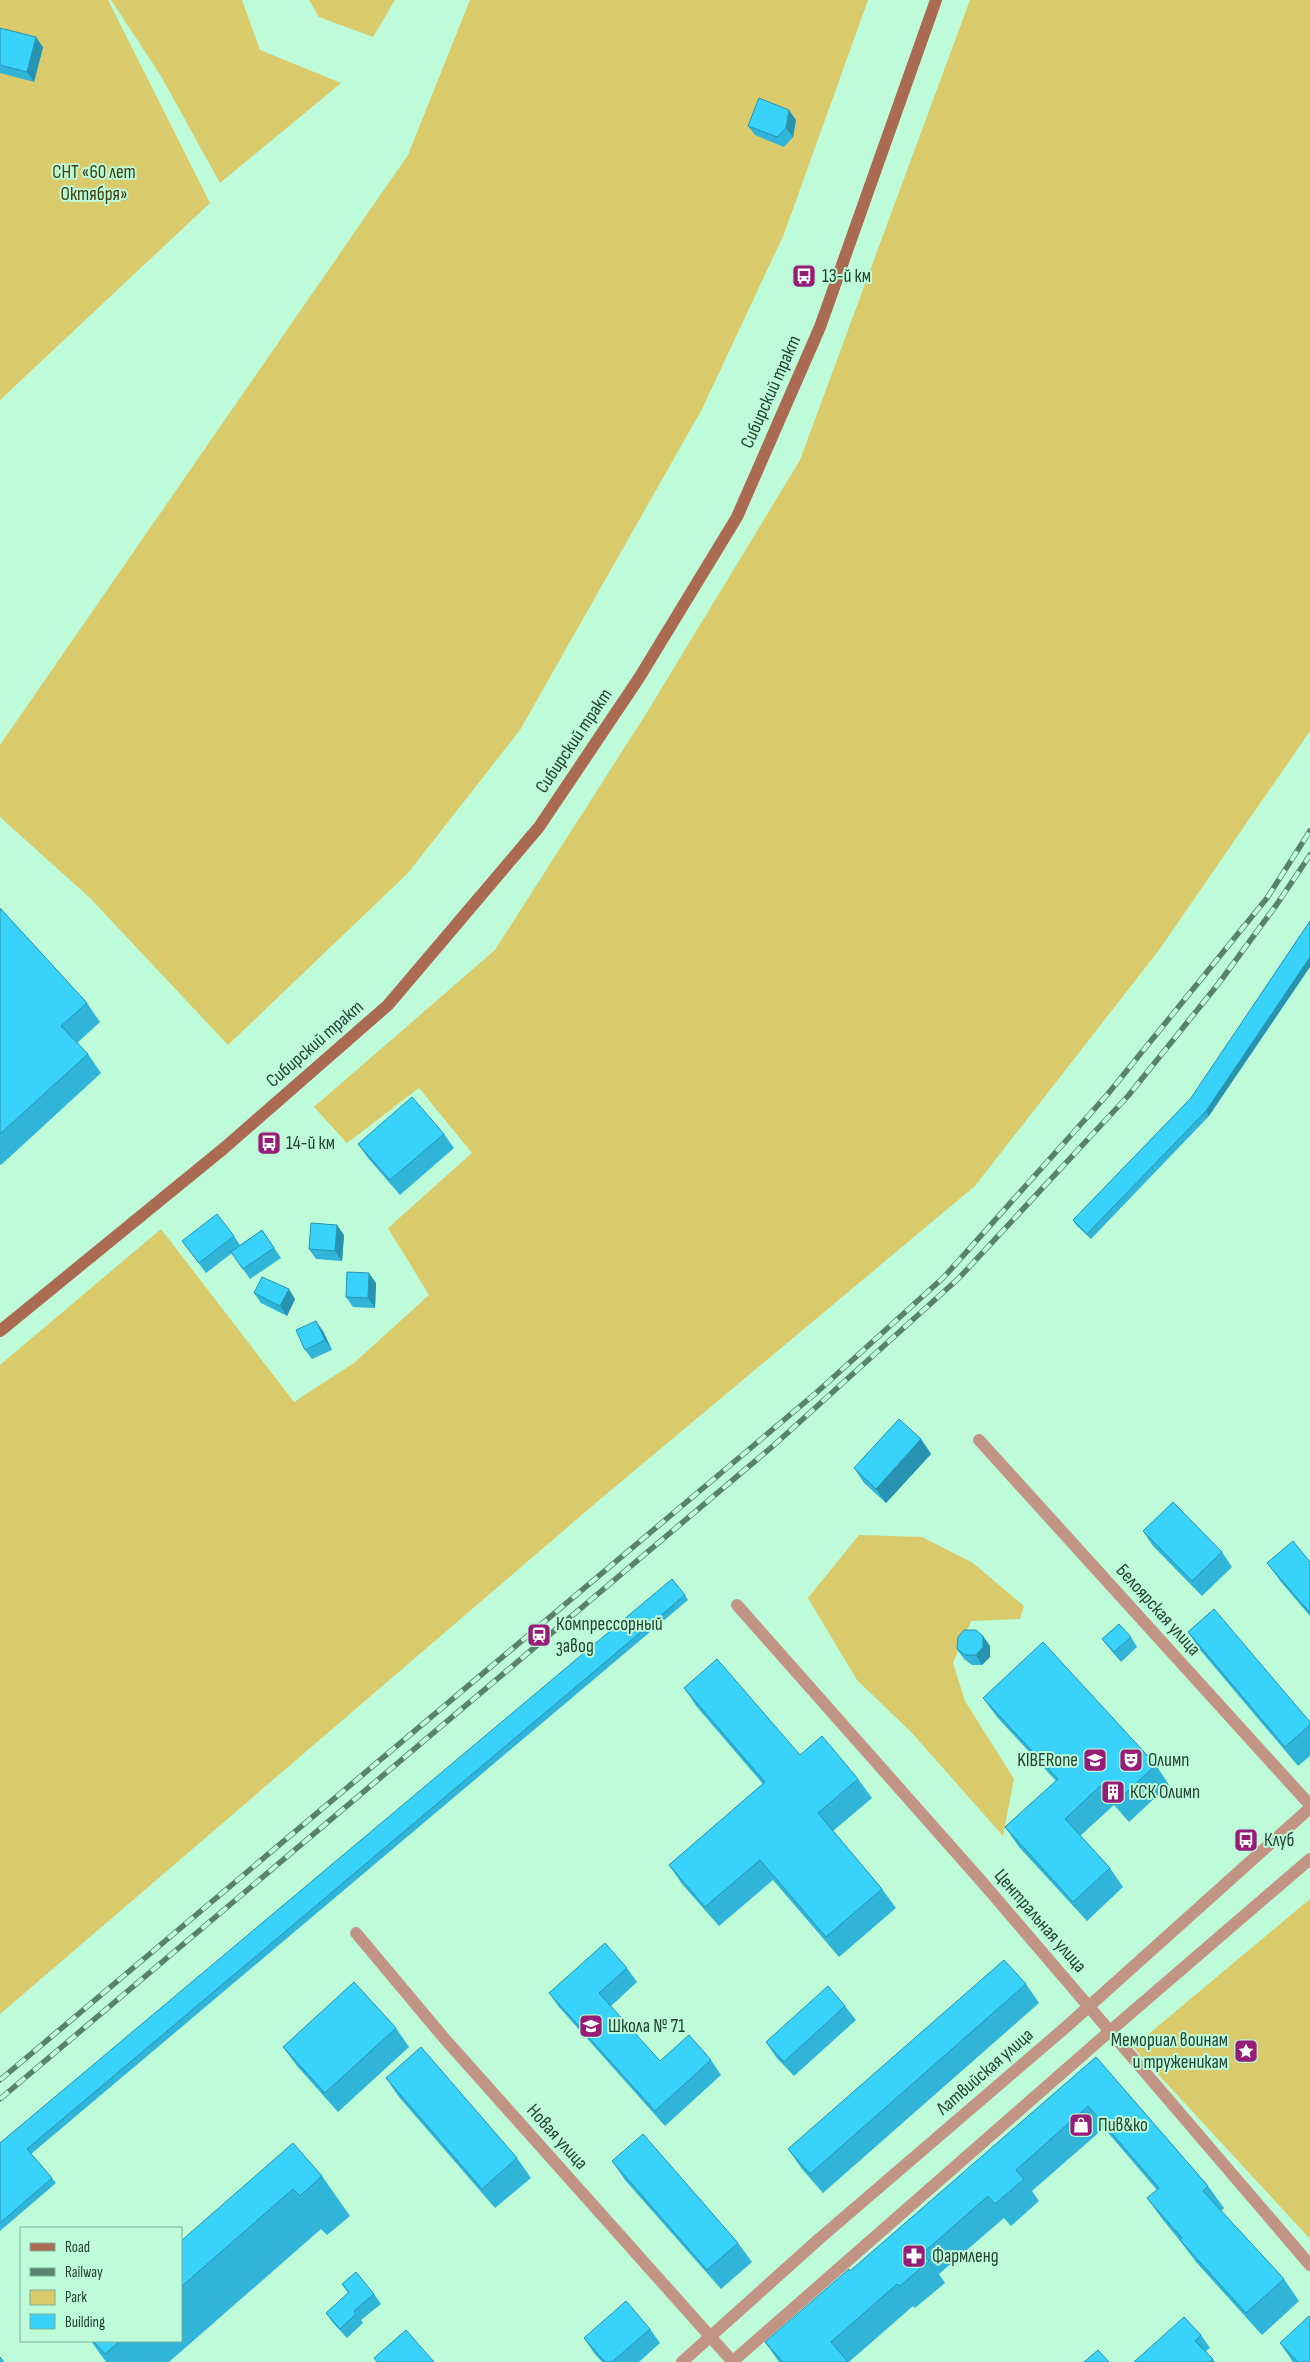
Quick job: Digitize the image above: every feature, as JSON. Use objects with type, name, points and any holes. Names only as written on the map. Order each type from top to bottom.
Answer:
[{"type":"main road","name":"Сибирский тракт","points":[[0,1331],[217,1153],[388,1005],[539,827],[639,678],[737,517],[820,328],[936,0]]},
{"type":"street","name":"Белоярская улица","points":[[978,1440],[1310,1806]]},
{"type":"street","name":"Центральная улица","points":[[737,1605],[1089,2006],[1310,2265]]},
{"type":"street","name":"Латвийская улица","points":[[682,2362],[1089,2006],[1310,1806]]},
{"type":"street","points":[[733,2362],[1110,2031],[1310,1859]]},
{"type":"street","name":"Новая улица","points":[[356,1934],[444,2038],[733,2362]]},
{"type":"green space","name":"СНТ «60 лет Октября»","points":[[0,0],[108,0],[210,203],[0,400]]},
{"type":"green space","points":[[111,0],[242,0],[260,50],[341,83],[220,183],[161,76]]},
{"type":"green space","points":[[309,0],[395,0],[373,37],[319,17]]},
{"type":"green space","points":[[470,0],[868,0],[784,234],[702,409],[520,730],[408,873],[228,1045],[90,898],[0,817],[0,745],[408,155]]},
{"type":"green space","points":[[970,0],[1310,0],[1310,731],[1159,950],[975,1186],[598,1501],[0,2014],[0,1365],[161,1229],[294,1402],[354,1363],[429,1295],[388,1228],[472,1153],[419,1088],[347,1143],[314,1107],[495,950],[646,714],[800,460]]},
{"type":"green space","points":[[859,1535],[922,1537],[973,1563],[1024,1606],[1020,1619],[971,1621],[953,1663],[965,1701],[1014,1779],[1003,1836],[912,1733],[857,1680],[808,1598]]},
{"type":"green space","points":[[1310,1899],[1310,2239],[1133,2047]]},
{"type":"building","points":[[0,28],[36,37],[27,72],[0,65]]},
{"type":"building","points":[[759,98],[789,110],[786,128],[777,137],[748,126]]},
{"type":"building","points":[[0,908],[87,1003],[61,1026],[88,1054],[0,1134]]},
{"type":"building","points":[[1310,921],[1310,957],[1206,1111],[1087,1234],[1073,1220],[1191,1098]]},
{"type":"building","points":[[412,1097],[444,1134],[390,1180],[358,1144]]},
{"type":"building","points":[[217,1214],[234,1236],[199,1263],[182,1241]]},
{"type":"building","points":[[311,1223],[337,1225],[335,1251],[309,1249]]},
{"type":"building","points":[[262,1230],[274,1248],[243,1269],[231,1252]]},
{"type":"building","points":[[347,1272],[369,1273],[368,1298],[346,1297]]},
{"type":"building","points":[[262,1277],[289,1289],[280,1306],[254,1293]]},
{"type":"building","points":[[316,1321],[325,1340],[305,1350],[296,1330]]},
{"type":"building","points":[[899,1419],[921,1439],[876,1489],[854,1468]]},
{"type":"building","points":[[1173,1502],[1222,1552],[1192,1581],[1143,1531]]},
{"type":"building","points":[[1293,1541],[1310,1562],[1310,1613],[1267,1563]]},
{"type":"building","points":[[672,1579],[685,1595],[27,2149],[52,2178],[0,2223],[0,2143]]},
{"type":"building","points":[[1214,1609],[1310,1722],[1310,1725],[1285,1747],[1188,1632]]},
{"type":"building","points":[[1119,1624],[1131,1637],[1114,1652],[1102,1639]]},
{"type":"building","points":[[964,1630],[976,1630],[983,1636],[983,1647],[976,1655],[965,1655],[957,1649],[958,1637]]},
{"type":"building","name":"КСК Олимп","points":[[1043,1642],[1156,1765],[1115,1803],[1100,1786],[1065,1819],[1110,1868],[1073,1902],[1005,1827],[1058,1779],[983,1698]]},
{"type":"building","points":[[717,1659],[800,1755],[822,1736],[858,1779],[818,1813],[882,1889],[826,1937],[760,1860],[705,1907],[669,1865],[765,1782],[684,1688]]},
{"type":"building","points":[[605,1943],[627,1968],[599,1993],[660,2061],[689,2035],[711,2060],[655,2111],[549,1993]]},
{"type":"building","points":[[1004,1960],[1026,1984],[810,2174],[788,2149]]},
{"type":"building","points":[[354,1982],[396,2028],[325,2093],[283,2047]]},
{"type":"building","points":[[828,1986],[845,2006],[784,2062],[766,2042]]},
{"type":"building","points":[[421,2047],[517,2158],[482,2189],[386,2078]]},
{"type":"building","points":[[1096,2057],[1208,2186],[1203,2191],[1284,2279],[1246,2313],[1180,2240],[1182,2238],[1147,2198],[1159,2188],[1088,2106],[1016,2170],[1024,2179],[995,2204],[988,2196],[923,2253],[929,2261],[900,2286],[897,2284],[831,2342],[848,2362],[783,2362],[765,2342],[849,2269],[850,2271]]},
{"type":"building","points":[[643,2134],[738,2243],[707,2270],[612,2161]]},
{"type":"building","points":[[293,2143],[322,2176],[300,2196],[293,2189],[182,2286],[182,2240]]},
{"type":"building","points":[[356,2272],[374,2294],[354,2311],[356,2314],[340,2329],[326,2313],[349,2292],[342,2284]]},
{"type":"building","points":[[626,2301],[650,2329],[612,2362],[605,2362],[584,2338]]},
{"type":"building","points":[[1309,2316],[1310,2362],[1298,2362],[1280,2343]]},
{"type":"building","points":[[1184,2317],[1201,2335],[1195,2341],[1213,2359],[1210,2362],[1134,2362]]},
{"type":"building","points":[[406,2330],[434,2362],[377,2362],[374,2358]]},
{"type":"building","points":[[94,2342],[119,2342],[105,2354]]},
{"type":"building","points":[[1098,2350],[1109,2362],[1084,2362]]},
{"type":"railway","points":[[0,2080],[816,1393],[944,1277],[1107,1095],[1267,898],[1310,831]]},
{"type":"railway","points":[[0,2099],[773,1446],[959,1278],[1128,1096],[1219,983],[1310,855]]},
{"type":"place","name":"13-й км","points":[[804,276]]},
{"type":"place","name":"14-й км","points":[[269,1143]]},
{"type":"place","name":"Компрессорный завод","points":[[539,1635]]},
{"type":"place","name":"KIBERone","points":[[1095,1760]]},
{"type":"place","name":"Олимп","points":[[1131,1760]]},
{"type":"place","name":"КСК Олимп","points":[[1113,1792]]},
{"type":"place","name":"Клуб","points":[[1246,1840]]},
{"type":"place","name":"Школа № 71","points":[[591,2026]]},
{"type":"place","name":"Мемориал воинам и труженикам","points":[[1246,2051]]},
{"type":"place","name":"Пив&ко","points":[[1081,2125]]},
{"type":"place","name":"Фармленд","points":[[914,2256]]}]
